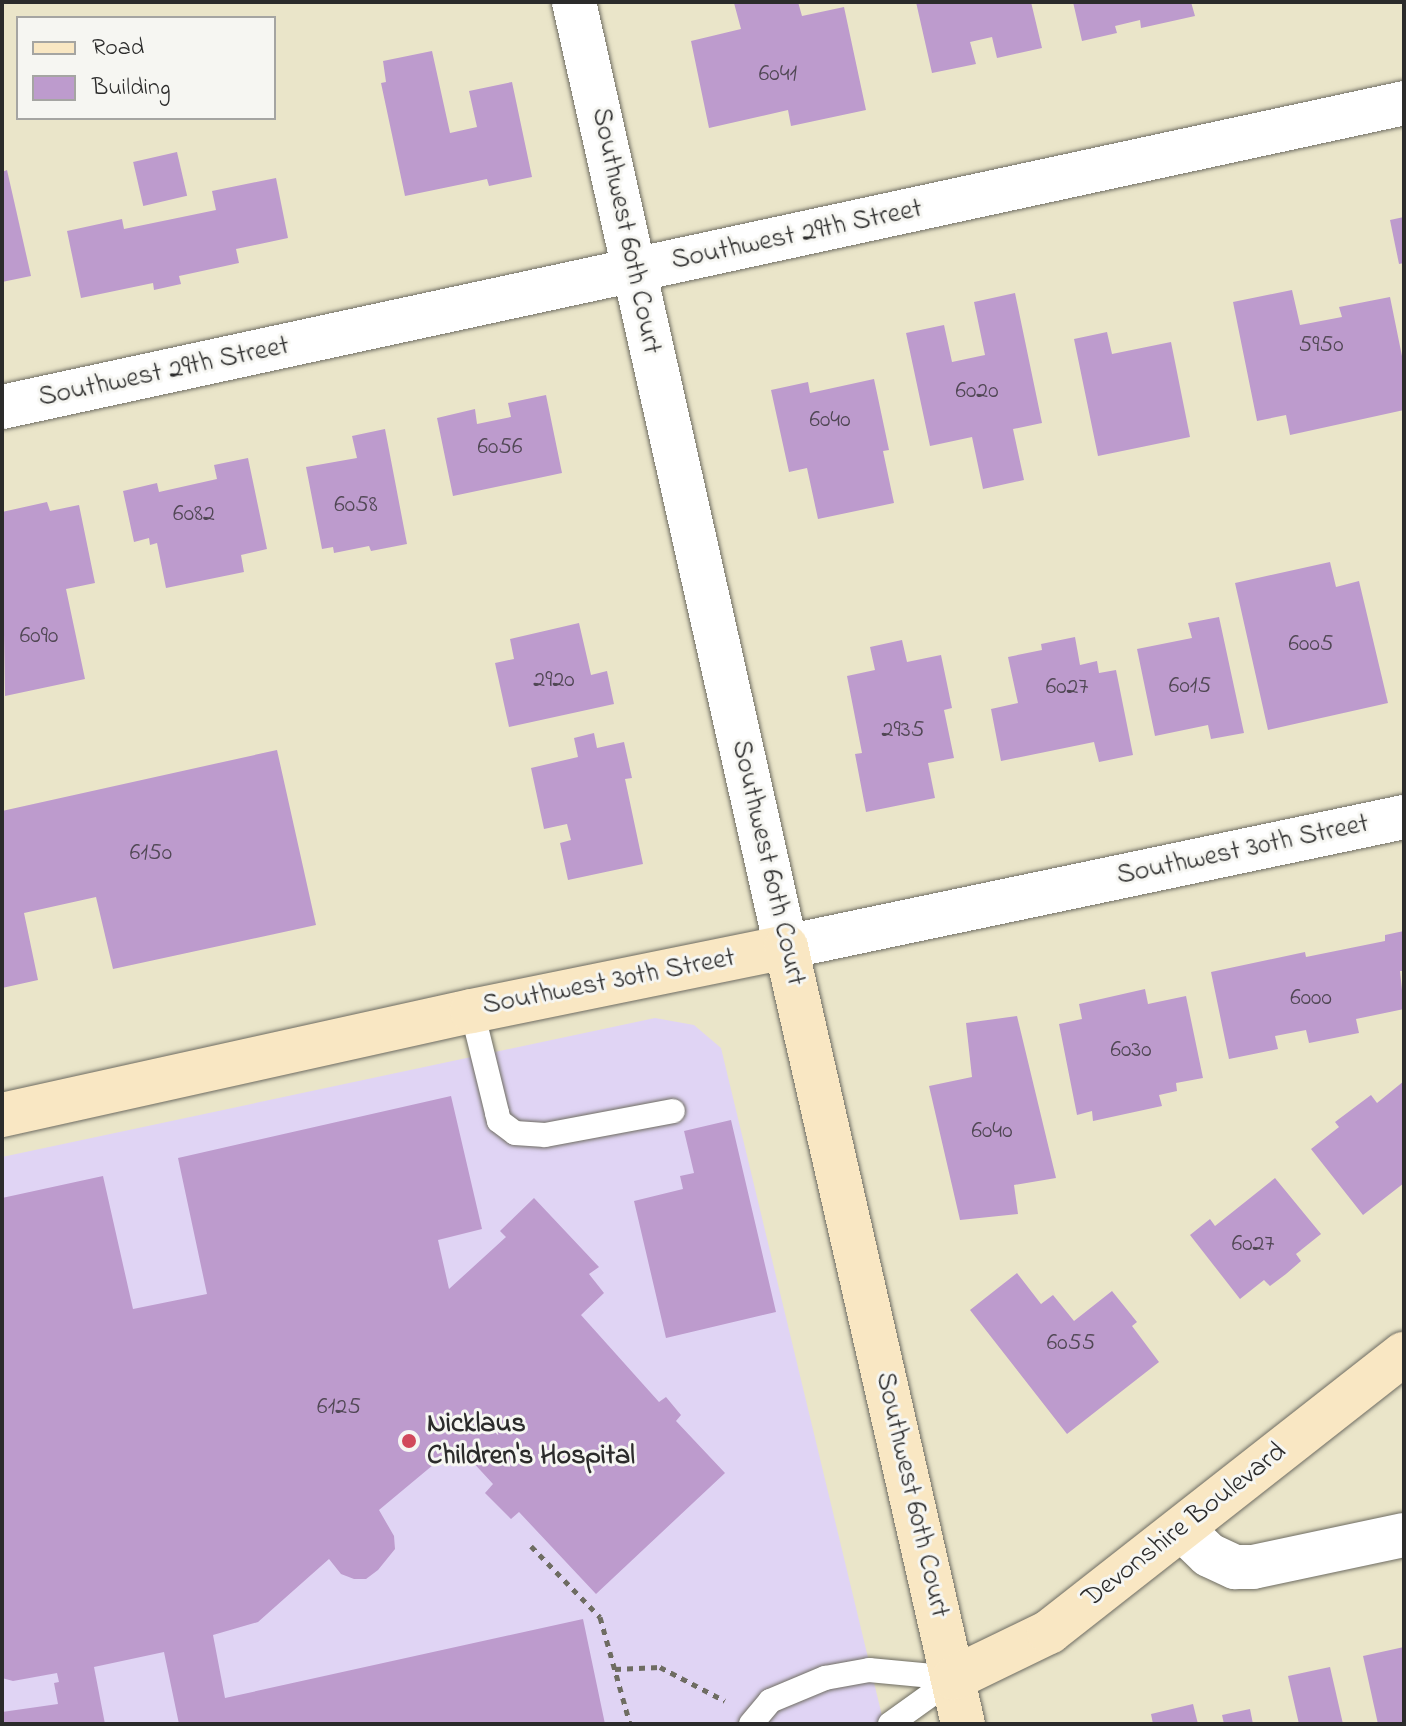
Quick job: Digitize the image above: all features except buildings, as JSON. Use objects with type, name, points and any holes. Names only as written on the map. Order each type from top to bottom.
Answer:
[{"type":"street","name":"Southwest 60th Court","points":[[574,2],[963,1724]]},
{"type":"street","name":"Southwest 29th Street","points":[[2,407],[1404,103]]},
{"type":"street","name":"Southwest 30th Street","points":[[2,1115],[472,1011],[1404,817]]},
{"type":"street","name":"Devonshire Boulevard","points":[[954,1678],[1049,1632],[1404,1354]]},
{"type":"street","points":[[1182,1529],[1209,1555],[1235,1567],[1253,1567],[1404,1535]]},
{"type":"lane","points":[[472,1011],[499,1121],[515,1133],[545,1135],[673,1111]]},
{"type":"lane","points":[[751,1724],[770,1701],[825,1678],[869,1670],[954,1678]]},
{"type":"lane","points":[[890,1724],[954,1678]]},
{"type":"path","points":[[531,1546],[600,1617],[630,1724]]},
{"type":"path","points":[[615,1669],[660,1667],[729,1703]]},
{"type":"shaded area","name":"Nicklaus Children's Hospital","points":[[655,1018],[694,1025],[721,1048],[884,1724],[2,1724],[2,1157]]},
{"type":"place","name":"Nicklaus Children's Hospital","points":[[409,1441]]}]
